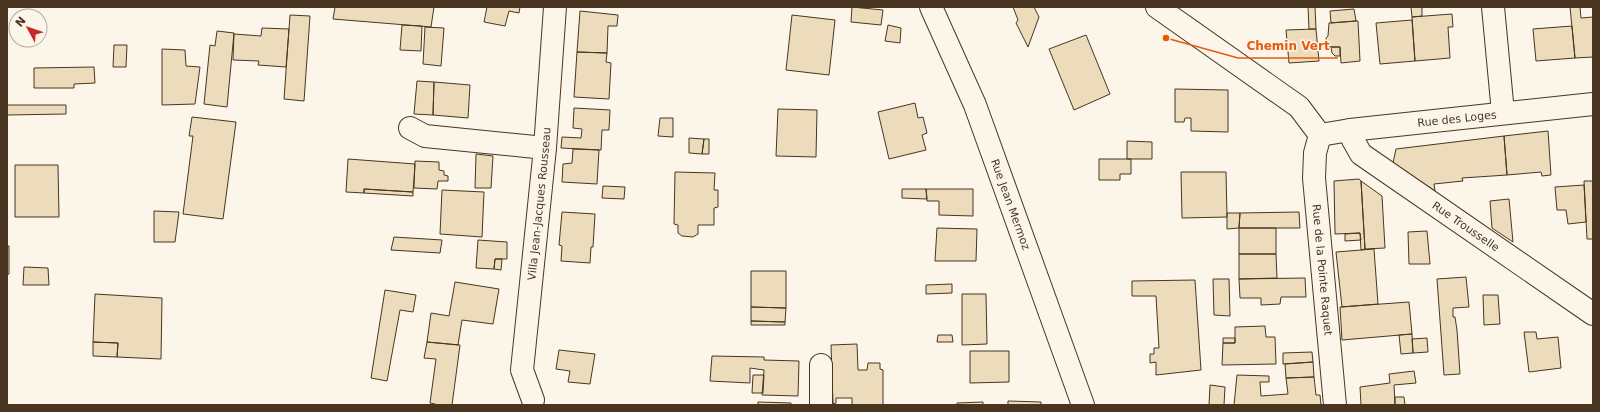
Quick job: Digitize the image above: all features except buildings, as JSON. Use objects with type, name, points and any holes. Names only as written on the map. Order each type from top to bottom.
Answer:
[{"type":"street","name":"Villa Jean-Jacques Rousseau","points":[[533,400],[522,370],[545,148],[555,7]]},
{"type":"street","name":"Rue Jean Mermoz","points":[[931,7],[975,105],[1083,405]]},
{"type":"street","points":[[1157,7],[1299,107],[1320,135]]},
{"type":"street","points":[[1492,7],[1503,113]]},
{"type":"street","name":"Rue des Loges","points":[[1320,135],[1350,130],[1593,104]]},
{"type":"street","points":[[410,128],[426,136],[545,148]]},
{"type":"street","name":"Rue Trousselle","points":[[1350,130],[1353,140],[1361,154],[1593,314]]},
{"type":"street","name":"Rue de la Pointe Raquet","points":[[1320,135],[1315,153],[1314,178],[1335,405]]},
{"type":"street","points":[[820,365],[821,405]]},
{"type":"place","name":"Chemin Vert","points":[[1166,38]]}]
